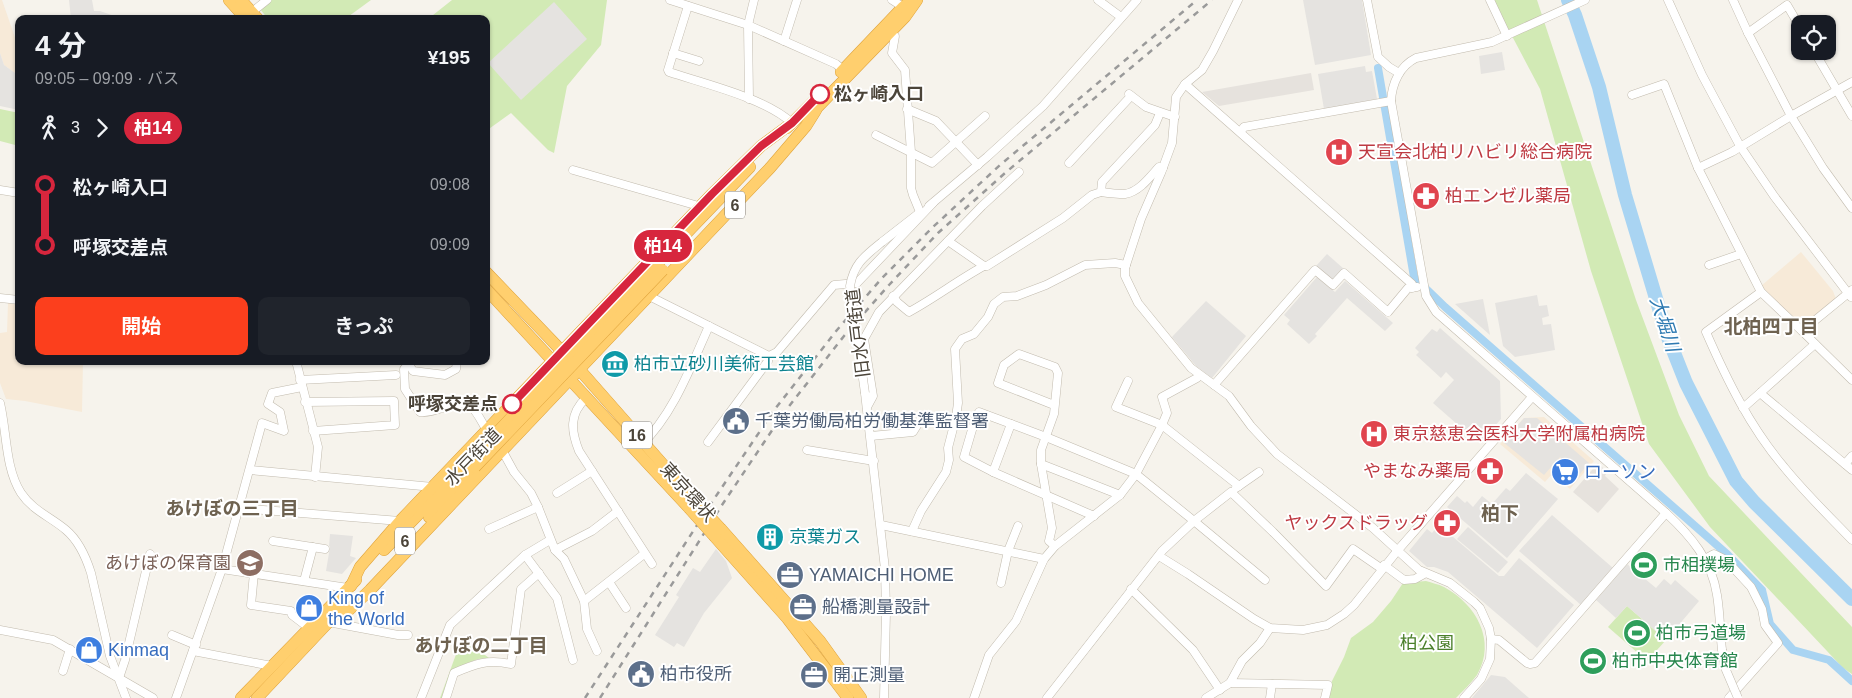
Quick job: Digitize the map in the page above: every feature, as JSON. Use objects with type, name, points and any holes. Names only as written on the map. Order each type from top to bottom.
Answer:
[{"type":"highway","points":[[229,0],[249,15]]},
{"type":"highway","points":[[241,0],[251,15]]},
{"type":"highway","name":"水戸街道","points":[[257,698],[473,464],[660,268],[905,17],[917,0]]},
{"type":"highway","name":"水戸街道","points":[[660,268],[792,123],[908,3]]},
{"type":"highway","name":"6","points":[[579,369],[770,168],[806,126],[816,110]]},
{"type":"highway","name":"6","points":[[562,352],[699,208],[761,146],[792,123]]},
{"type":"highway","name":"東京環状","points":[[490,276],[579,369],[640,446],[718,533],[820,641],[861,698]]},
{"type":"highway","name":"東京環状","points":[[490,293],[586,398],[640,446]]},
{"type":"highway","points":[[349,587],[360,568],[400,521],[562,352]]},
{"type":"highway","points":[[332,618],[349,610],[370,590],[579,369]]},
{"type":"highway","name":"水戸街道","points":[[241,698],[473,464]]},
{"type":"highway","name":"東京環状","points":[[718,533],[787,618],[848,698]]},
{"type":"street","points":[[254,15],[266,0]]},
{"type":"street","points":[[670,0],[748,25],[836,64],[843,70]]},
{"type":"street","points":[[749,99],[748,25],[754,0]]},
{"type":"street","points":[[784,41],[797,0]]},
{"type":"street","points":[[892,0],[908,3]]},
{"type":"street","points":[[1098,0],[1121,17]]},
{"type":"street","name":"旧水戸街道","points":[[884,698],[885,569],[871,436],[850,286],[852,277],[858,263],[978,165],[1043,106],[1137,0]]},
{"type":"street","points":[[1238,0],[1202,70],[1185,84],[1176,98],[1172,143],[1141,219],[1126,265],[1125,276],[1138,302],[1160,327],[1191,368],[1229,396],[1251,426],[1277,454],[1373,528],[1424,574],[1450,583],[1474,602],[1487,622],[1491,639],[1490,659],[1481,679],[1464,698]]},
{"type":"street","points":[[1367,0],[1378,57],[1388,67],[1399,73]]},
{"type":"street","points":[[1490,0],[1507,36]]},
{"type":"street","points":[[1585,0],[1537,23],[1486,44],[1416,58],[1399,73],[1392,88],[1391,101],[1424,285],[1429,300],[1436,312],[1666,513],[1689,536],[1705,559],[1713,579],[1717,594],[1722,650],[1726,670],[1738,698]]},
{"type":"street","points":[[1668,0],[1702,75],[1740,146],[1774,196],[1851,294],[1802,331]]},
{"type":"street","points":[[1733,0],[1791,116],[1823,168],[1852,208]]},
{"type":"street","points":[[1748,33],[1790,2],[1795,15]]},
{"type":"street","points":[[688,6],[668,70],[669,72],[749,99],[785,117],[792,123]]},
{"type":"street","points":[[890,32],[895,39],[892,53],[905,70],[912,188],[920,212]]},
{"type":"street","points":[[673,53],[699,61]]},
{"type":"street","points":[[1819,60],[1852,116]]},
{"type":"street","points":[[1698,168],[1852,82]]},
{"type":"street","points":[[1185,84],[1412,284],[1412,288]]},
{"type":"street","points":[[1632,95],[1664,84],[1698,168],[1761,292],[1852,380]]},
{"type":"street","points":[[1069,162],[1129,95],[1146,108],[1175,117]]},
{"type":"street","points":[[1241,132],[1244,127],[1391,101]]},
{"type":"street","points":[[907,109],[936,121],[978,165]]},
{"type":"street","points":[[1101,192],[1102,182],[1155,125],[1160,113]]},
{"type":"street","points":[[876,135],[932,163],[985,116]]},
{"type":"street","points":[[893,296],[909,312],[933,299],[960,279],[1063,218],[1092,194],[1101,192],[1125,194],[1140,187],[1159,167],[1163,168]]},
{"type":"street","points":[[574,170],[695,205],[699,208]]},
{"type":"street","points":[[867,407],[873,396],[864,339],[879,312],[1019,172]]},
{"type":"street","points":[[0,190],[15,192]]},
{"type":"street","points":[[708,442],[768,361],[769,356],[777,352],[834,285],[857,283],[933,203]]},
{"type":"street","points":[[948,241],[984,266]]},
{"type":"street","points":[[1709,265],[1741,254]]},
{"type":"street","points":[[912,531],[921,511],[946,472],[949,460],[948,448],[958,402],[955,349],[962,340],[974,334],[988,317],[994,304],[1002,297],[1017,296],[1046,285],[1085,265],[1115,263],[1126,265]]},
{"type":"street","points":[[1214,385],[1316,270],[1332,285],[1344,273],[1388,312],[1408,288],[1424,285]]},
{"type":"street","points":[[1761,292],[1706,332],[1743,408],[1783,466],[1852,540]]},
{"type":"street","points":[[649,296],[769,356]]},
{"type":"street","points":[[0,298],[15,300]]},
{"type":"street","points":[[640,446],[662,422],[710,326]]},
{"type":"street","points":[[1743,408],[1815,344]]},
{"type":"street","points":[[1054,404],[998,382],[1004,365],[1018,354],[1055,367],[1058,373],[1054,414],[1041,450],[1052,528],[1049,541],[1055,546]]},
{"type":"street","points":[[297,365],[318,447],[315,477]]},
{"type":"street","points":[[407,365],[404,369],[405,389],[420,412],[426,414],[466,403],[471,406],[487,431]]},
{"type":"street","points":[[409,365],[413,371],[445,375],[456,369],[456,365]]},
{"type":"street","points":[[176,698],[222,569],[262,423],[284,431],[280,412],[268,404],[272,393],[301,383],[396,375]]},
{"type":"street","points":[[974,698],[989,654],[1016,621],[1044,559],[1055,546],[1120,495],[1136,474],[1162,425],[1167,413],[1162,397],[1197,378],[1199,375]]},
{"type":"street","points":[[1128,381],[1116,407],[1162,425],[1238,486]]},
{"type":"street","points":[[1760,393],[1852,470]]},
{"type":"street","points":[[1159,556],[1270,628],[1303,630],[1334,621],[1354,605],[1383,567],[1532,396]]},
{"type":"street","points":[[586,398],[576,408],[572,428],[574,440],[579,451],[652,564]]},
{"type":"street","points":[[305,402],[394,401],[395,425],[313,430]]},
{"type":"street","points":[[0,403],[13,475],[20,492],[33,508],[60,525],[73,537],[87,560],[110,656],[126,698]]},
{"type":"street","points":[[1094,516],[993,472],[964,457],[979,412],[1136,474],[1265,580]]},
{"type":"street","points":[[871,436],[913,432],[921,418]]},
{"type":"street","points":[[993,472],[1011,424]]},
{"type":"street","points":[[502,450],[514,472],[531,493],[554,550],[564,559],[584,601],[587,629],[597,651]]},
{"type":"street","points":[[807,450],[874,461]]},
{"type":"street","points":[[1845,464],[1852,456]]},
{"type":"street","points":[[1042,464],[1120,495]]},
{"type":"street","points":[[250,470],[433,487]]},
{"type":"street","points":[[557,493],[592,471]]},
{"type":"street","points":[[1047,698],[1131,590],[1168,546],[1194,521],[1259,472]]},
{"type":"street","points":[[1230,492],[1273,532],[1326,586],[1353,549],[1404,580],[1415,579],[1424,574]]},
{"type":"street","points":[[489,529],[538,507]]},
{"type":"street","points":[[239,508],[400,521]]},
{"type":"street","points":[[554,550],[592,530],[618,511]]},
{"type":"street","points":[[1491,639],[1499,640],[1527,663],[1535,662],[1666,513]]},
{"type":"street","points":[[881,525],[1044,559]]},
{"type":"street","points":[[1000,584],[1008,551],[1018,526]]},
{"type":"street","points":[[421,698],[450,624],[525,555],[550,540]]},
{"type":"street","points":[[273,541],[325,549]]},
{"type":"street","points":[[304,581],[313,547]]},
{"type":"street","points":[[119,678],[150,554]]},
{"type":"street","points":[[584,601],[644,554]]},
{"type":"street","points":[[1705,559],[1714,554],[1726,560],[1751,587],[1762,609],[1765,625],[1778,643],[1729,698]]},
{"type":"street","points":[[525,555],[557,598],[573,660]]},
{"type":"street","points":[[222,569],[349,587]]},
{"type":"street","points":[[446,698],[454,673],[479,663],[495,661],[511,664],[521,590],[539,573]]},
{"type":"street","points":[[254,574],[251,605],[291,611],[292,615],[309,628]]},
{"type":"street","points":[[608,582],[626,608]]},
{"type":"street","points":[[1131,590],[1193,650],[1222,692]]},
{"type":"street","points":[[332,618],[398,635],[408,635]]},
{"type":"street","points":[[1206,698],[1222,692],[1230,684],[1242,661],[1260,643],[1270,628]]},
{"type":"street","points":[[0,630],[53,640],[153,698]]},
{"type":"street","points":[[172,635],[194,648],[272,666]]},
{"type":"street","points":[[63,672],[70,649]]},
{"type":"street","points":[[1230,684],[1328,686],[1326,698]]},
{"type":"street","points":[[1270,698],[1272,684]]},
{"type":"shaded area","points":[[0,0],[2,0],[15,37],[15,73],[4,65],[0,53]]},
{"type":"shaded area","points":[[69,0],[92,0],[94,11],[112,15],[71,15]]},
{"type":"shaded area","points":[[1303,0],[1362,0],[1371,55],[1315,65]]},
{"type":"shaded area","points":[[554,2],[587,39],[521,100],[490,65],[490,61]]},
{"type":"shaded area","points":[[1502,52],[1505,70],[1481,74],[1479,56]]},
{"type":"shaded area","points":[[0,53],[4,65],[15,73],[15,109],[0,106]]},
{"type":"shaded area","points":[[1365,66],[1366,72],[1372,71],[1377,99],[1324,109],[1318,74]]},
{"type":"shaded area","points":[[1311,73],[1314,90],[1219,106],[1202,92]]},
{"type":"shaded area","points":[[1801,252],[1833,291],[1836,299],[1805,327],[1800,327],[1761,286]]},
{"type":"shaded area","points":[[1327,254],[1344,269],[1332,281],[1316,266]]},
{"type":"shaded area","points":[[1317,277],[1335,292],[1345,281],[1393,323],[1385,331],[1347,298],[1315,334],[1317,336],[1309,344],[1287,324],[1290,320],[1284,315]]},
{"type":"shaded area","points":[[1537,295],[1539,306],[1547,305],[1549,316],[1542,318],[1543,325],[1551,324],[1555,350],[1515,357],[1503,346],[1495,303]]},
{"type":"shaded area","points":[[1483,299],[1490,335],[1455,304]]},
{"type":"shaded area","points":[[1206,301],[1246,336],[1212,378],[1196,366],[1172,337]]},
{"type":"shaded area","points":[[8,303],[15,304],[15,365],[83,365],[82,412],[6,399],[0,383],[0,333],[7,332]]},
{"type":"shaded area","points":[[1440,328],[1500,381],[1501,419],[1483,439],[1477,434],[1473,438],[1433,403],[1454,380],[1446,372],[1441,378],[1416,355],[1419,352],[1415,348],[1432,329],[1437,332]]},
{"type":"shaded area","points":[[1544,417],[1594,461],[1570,489],[1552,474],[1545,482],[1500,444],[1524,418]]},
{"type":"shaded area","points":[[1524,418],[1537,418],[1589,463],[1580,474],[1560,457],[1544,475],[1503,442]]},
{"type":"shaded area","points":[[1598,463],[1607,472],[1605,476],[1619,489],[1598,513],[1573,492]]},
{"type":"shaded area","points":[[1526,473],[1558,499],[1507,558],[1447,507],[1457,496],[1465,503],[1467,501],[1473,507],[1482,496],[1492,504],[1506,488],[1510,491]]},
{"type":"shaded area","points":[[1552,515],[1613,568],[1581,605],[1519,551]]},
{"type":"shaded area","points":[[1439,525],[1499,576],[1504,576],[1519,558],[1574,605],[1537,648],[1448,572],[1434,567],[1427,567],[1409,551],[1427,529],[1432,533]]},
{"type":"shaded area","points":[[1468,527],[1508,562],[1498,573],[1457,539]]},
{"type":"shaded area","points":[[330,534],[353,536],[350,556],[356,558],[342,574],[326,571]]},
{"type":"shaded area","points":[[716,549],[726,561],[732,578],[704,613],[684,647],[677,643],[674,647],[655,635],[679,597],[676,595],[693,568],[700,572]]},
{"type":"shaded area","points":[[1627,564],[1656,588],[1664,579],[1671,585],[1675,580],[1699,601],[1666,640],[1627,606],[1616,618],[1596,600]]},
{"type":"shaded area","points":[[1491,675],[1505,677],[1529,698],[1472,698]]},
{"type":"green space","points":[[272,0],[371,0],[350,15],[265,15],[260,9]]},
{"type":"green space","points":[[452,0],[607,0],[601,45],[567,86],[554,153],[548,150],[511,113],[490,128],[490,15],[433,15]]},
{"type":"green space","points":[[1493,0],[1537,0],[1636,300],[1679,415],[1709,476],[1852,627],[1852,674],[1843,668],[1710,527],[1649,444],[1591,271],[1540,89]]},
{"type":"green space","points":[[0,109],[15,112],[15,145],[0,141]]},
{"type":"green space","name":"柏公園","points":[[1426,581],[1442,586],[1455,594],[1474,613],[1480,625],[1485,649],[1483,662],[1472,681],[1456,698],[1328,698],[1331,683],[1351,638],[1373,622],[1403,583]]},
{"type":"green space","name":"柏市弓道場","points":[[1627,606],[1666,640],[1647,661],[1608,627]]},
{"type":"green space","points":[[462,638],[489,658],[478,659],[453,669],[450,672],[442,698],[440,698]]},
{"type":"waterway","name":"大堀川","points":[[1568,0],[1575,15],[1599,87],[1625,195],[1667,335],[1686,383],[1736,481],[1754,502],[1852,599]]},
{"type":"waterway","points":[[1378,68],[1414,277],[1445,307],[1727,554],[1762,590],[1770,624],[1793,650],[1829,660],[1852,681]]},
{"type":"railway","points":[[585,698],[714,499],[775,409],[837,330],[882,278],[933,227],[1000,165],[1197,0]]},
{"type":"railway","points":[[600,698],[722,505],[783,414],[844,336],[938,233],[1005,173],[1212,0]]},
{"type":"bus line","name":"柏14","points":[[512,404],[712,194],[761,146],[792,123],[820,94]]},
{"type":"place","name":"松ヶ崎入口","points":[[820,94]]},
{"type":"place","name":"天宣会北柏リハビリ総合病院","points":[[1339,152]]},
{"type":"place","name":"柏エンゼル薬局","points":[[1426,196]]},
{"type":"place","name":"柏市立砂川美術工芸館","points":[[615,364]]},
{"type":"place","name":"呼塚交差点","points":[[512,404]]},
{"type":"place","name":"千葉労働局柏労働基準監督署","points":[[736,421]]},
{"type":"place","name":"東京慈恵会医科大学附属柏病院","points":[[1374,434]]},
{"type":"place","name":"やまなみ薬局","points":[[1490,471]]},
{"type":"place","name":"ローソン","points":[[1565,472]]},
{"type":"place","name":"ヤックスドラッグ","points":[[1447,523]]},
{"type":"place","name":"京葉ガス","points":[[770,537]]},
{"type":"place","name":"あけぼの保育園","points":[[250,563]]},
{"type":"place","name":"市相撲場","points":[[1644,565]]},
{"type":"place","name":"YAMAICHI HOME","points":[[790,575]]},
{"type":"place","name":"船橋測量設計","points":[[803,607]]},
{"type":"place","name":"King of the World","points":[[309,608]]},
{"type":"place","name":"柏市弓道場","points":[[1637,633]]},
{"type":"place","name":"Kinmaq","points":[[89,650]]},
{"type":"place","name":"柏市中央体育館","points":[[1593,661]]},
{"type":"place","name":"柏市役所","points":[[641,674]]},
{"type":"place","name":"開正測量","points":[[814,675]]},
{"type":"district","name":"北柏四丁目","points":[[1771,326]]},
{"type":"district","name":"あけぼの三丁目","points":[[232,508]]},
{"type":"district","name":"柏下","points":[[1500,513]]},
{"type":"district","name":"あけぼの二丁目","points":[[481,645]]}]
